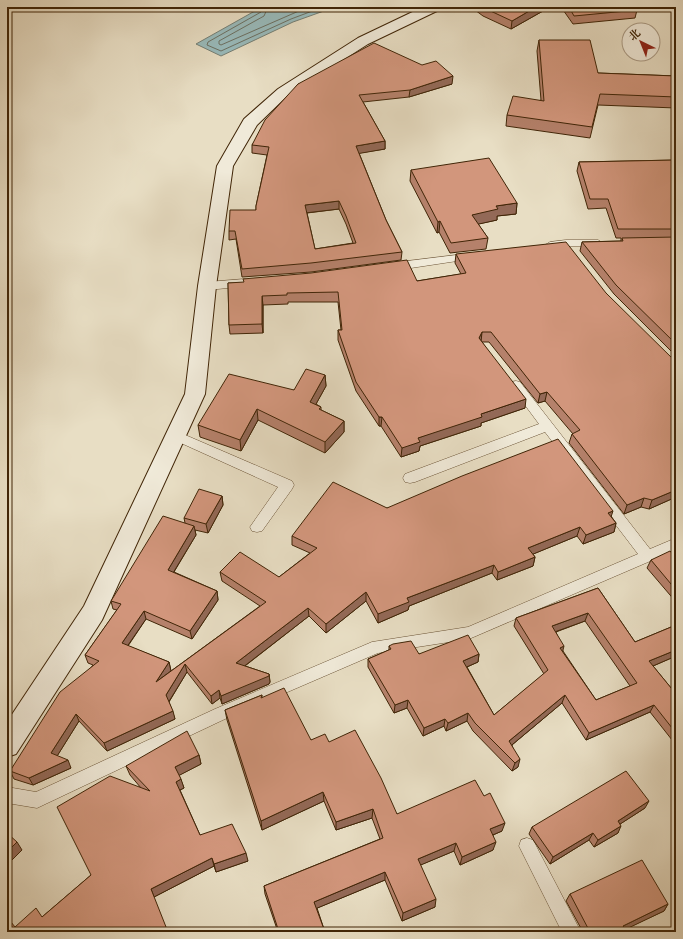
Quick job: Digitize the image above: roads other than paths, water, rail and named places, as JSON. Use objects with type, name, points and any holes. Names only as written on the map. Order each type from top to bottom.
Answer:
[{"type":"street","points":[[7,745],[93,613],[195,394],[207,286],[225,166],[250,122],[283,92],[363,41],[434,7]]},
{"type":"lane","points":[[543,246],[566,243],[605,243]]},
{"type":"lane","points":[[566,243],[576,256]]},
{"type":"lane","points":[[380,268],[481,255]]},
{"type":"lane","points":[[207,286],[259,282]]},
{"type":"lane","points":[[509,376],[648,556]]},
{"type":"lane","points":[[410,478],[547,426]]},
{"type":"lane","points":[[176,436],[287,485],[257,527]]},
{"type":"lane","points":[[7,795],[37,800],[220,714],[377,647],[469,632],[676,544]]},
{"type":"lane","points":[[527,846],[572,932]]},
{"type":"water","points":[[262,7],[335,7],[293,22],[221,56],[196,44]]}]
